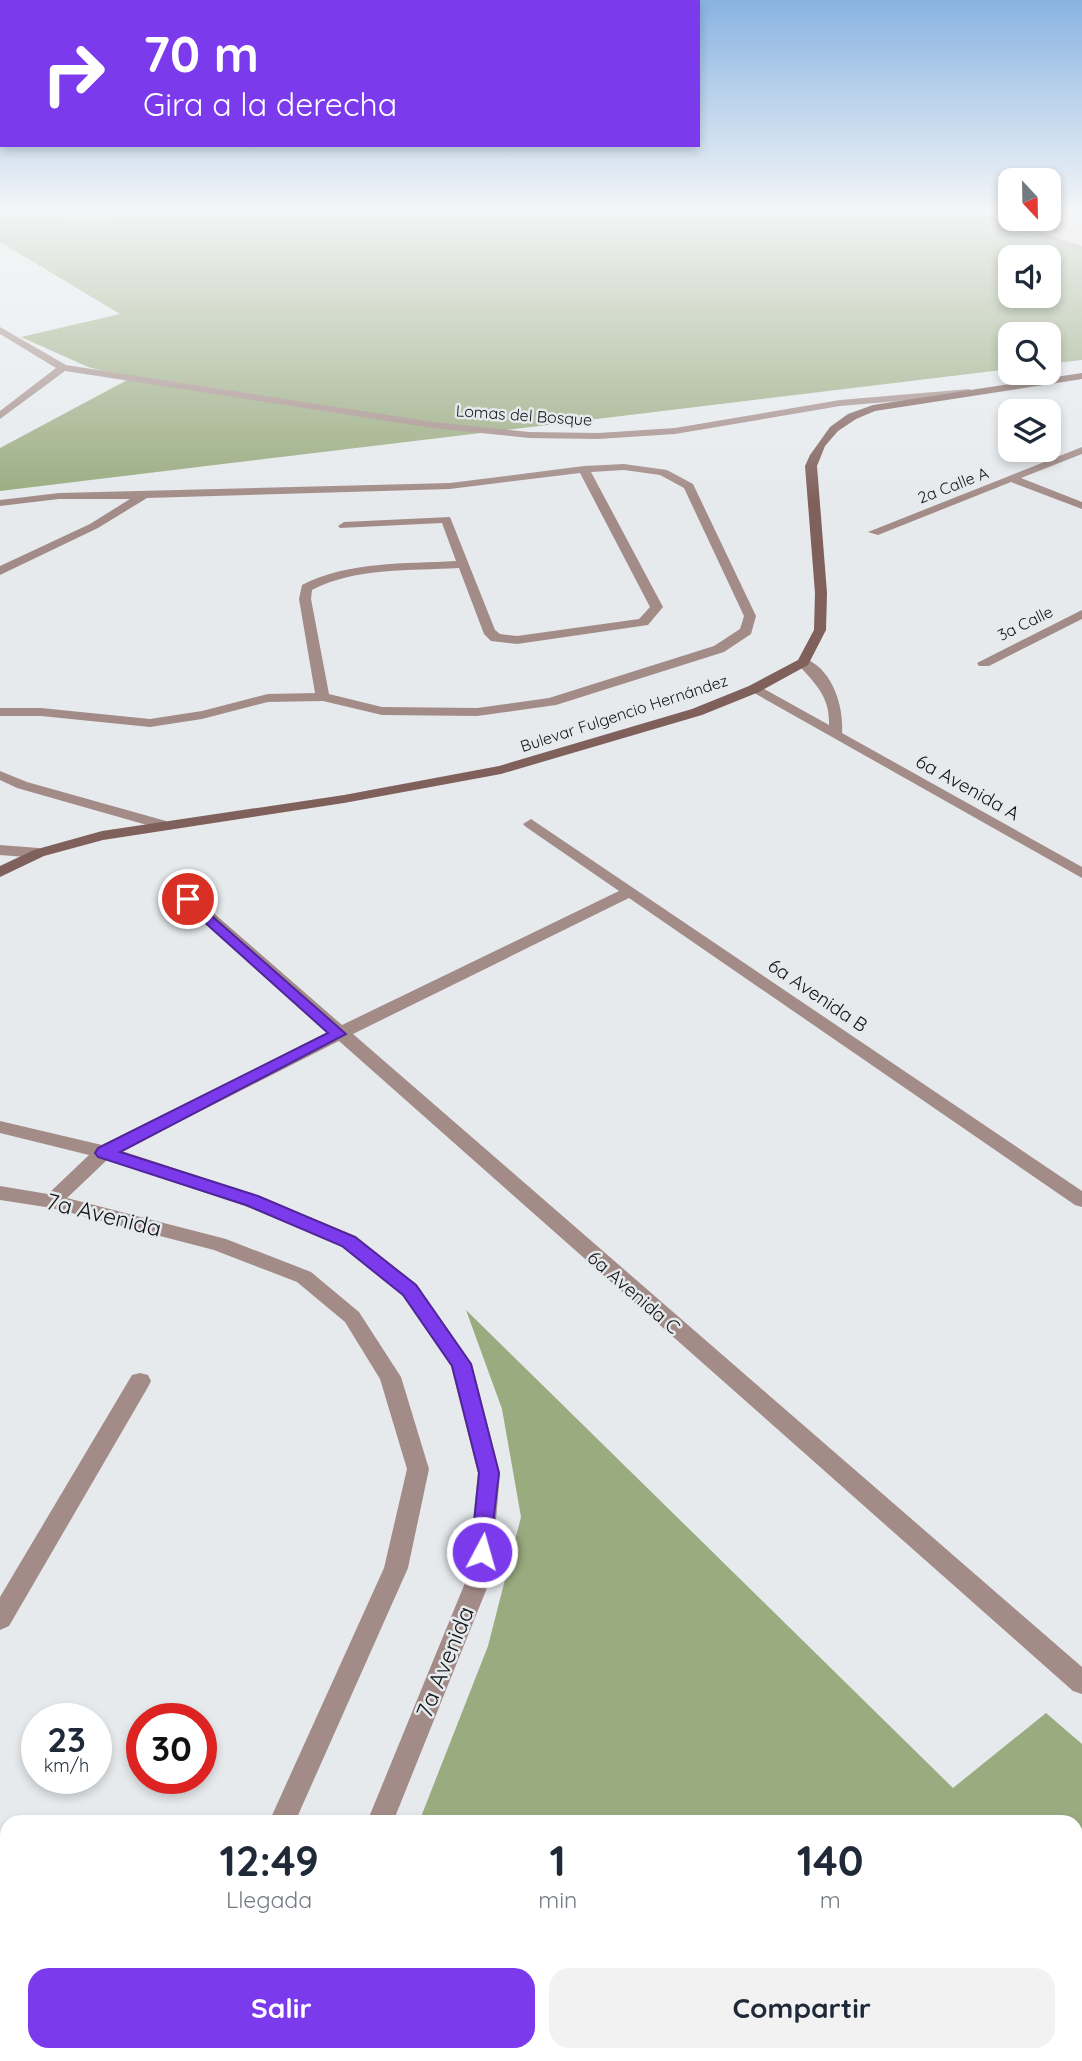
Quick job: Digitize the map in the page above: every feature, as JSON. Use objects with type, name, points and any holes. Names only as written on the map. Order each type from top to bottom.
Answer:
[{"type":"street","points":[[0,330],[63,368],[0,416]]},
{"type":"street","name":"Lomas del Bosque","points":[[63,368],[433,425],[543,435],[598,436],[675,431],[840,404],[983,390]]},
{"type":"street","points":[[835,734],[838,713],[827,686],[803,662],[820,630],[821,593],[811,466],[817,446],[831,430],[855,413],[983,390],[1082,376]]},
{"type":"street","name":"2a Calle A","points":[[874,532],[1082,450]]},
{"type":"street","points":[[0,503],[59,496],[450,486],[584,469],[624,467],[663,472],[689,486],[750,617],[746,631],[719,649],[551,702],[477,712],[382,711],[323,697],[268,698],[202,715],[150,723],[41,712],[0,712]]},
{"type":"street","points":[[345,526],[446,519],[489,631],[496,638],[517,640],[643,622],[653,615],[657,607],[584,469]]},
{"type":"street","points":[[1013,479],[1082,506]]},
{"type":"street","points":[[0,571],[94,526],[144,495]]},
{"type":"street","points":[[323,697],[305,599],[306,588],[317,581],[337,575],[462,564]]},
{"type":"street","name":"3a Calle","points":[[984,663],[1082,614]]},
{"type":"street","name":"Bulevar Fulgencio Hernández","points":[[0,872],[39,853],[161,824],[344,799],[501,770],[671,720],[754,690],[803,662]]},
{"type":"street","name":"6a Avenida A","points":[[754,690],[1082,873]]},
{"type":"street","points":[[0,775],[22,785],[161,824]]},
{"type":"street","name":"6a Avenida B","points":[[531,824],[1082,1200]]},
{"type":"street","points":[[0,850],[39,853]]},
{"type":"street","points":[[52,1201],[104,1153],[338,1034],[630,892]]},
{"type":"street","name":"6a Avenida C","points":[[188,899],[338,1034],[1082,1683]]},
{"type":"street","name":"7a Avenida","points":[[0,1127],[104,1153],[252,1201],[349,1241],[410,1290],[461,1364],[489,1473],[479,1578],[383,1815]]},
{"type":"street","name":"7a Avenida","points":[[0,1193],[52,1201],[219,1244],[304,1277],[352,1317],[390,1377],[418,1469],[397,1568],[285,1815]]},
{"type":"street","points":[[0,1619],[140,1381]]},
{"type":"green space","points":[[110,308],[1082,308],[1082,360],[1061,362],[1061,322],[998,322],[998,370],[0,491],[0,448],[131,378],[88,367],[21,337],[120,314]]},
{"type":"green space","points":[[466,1310],[953,1788],[1046,1713],[1082,1744],[1082,1815],[422,1815],[488,1646],[521,1517],[502,1409]]},
{"type":"route","points":[[188,899],[338,1034],[104,1153],[252,1201],[349,1241],[410,1290],[461,1364],[489,1473],[482,1552]]}]
